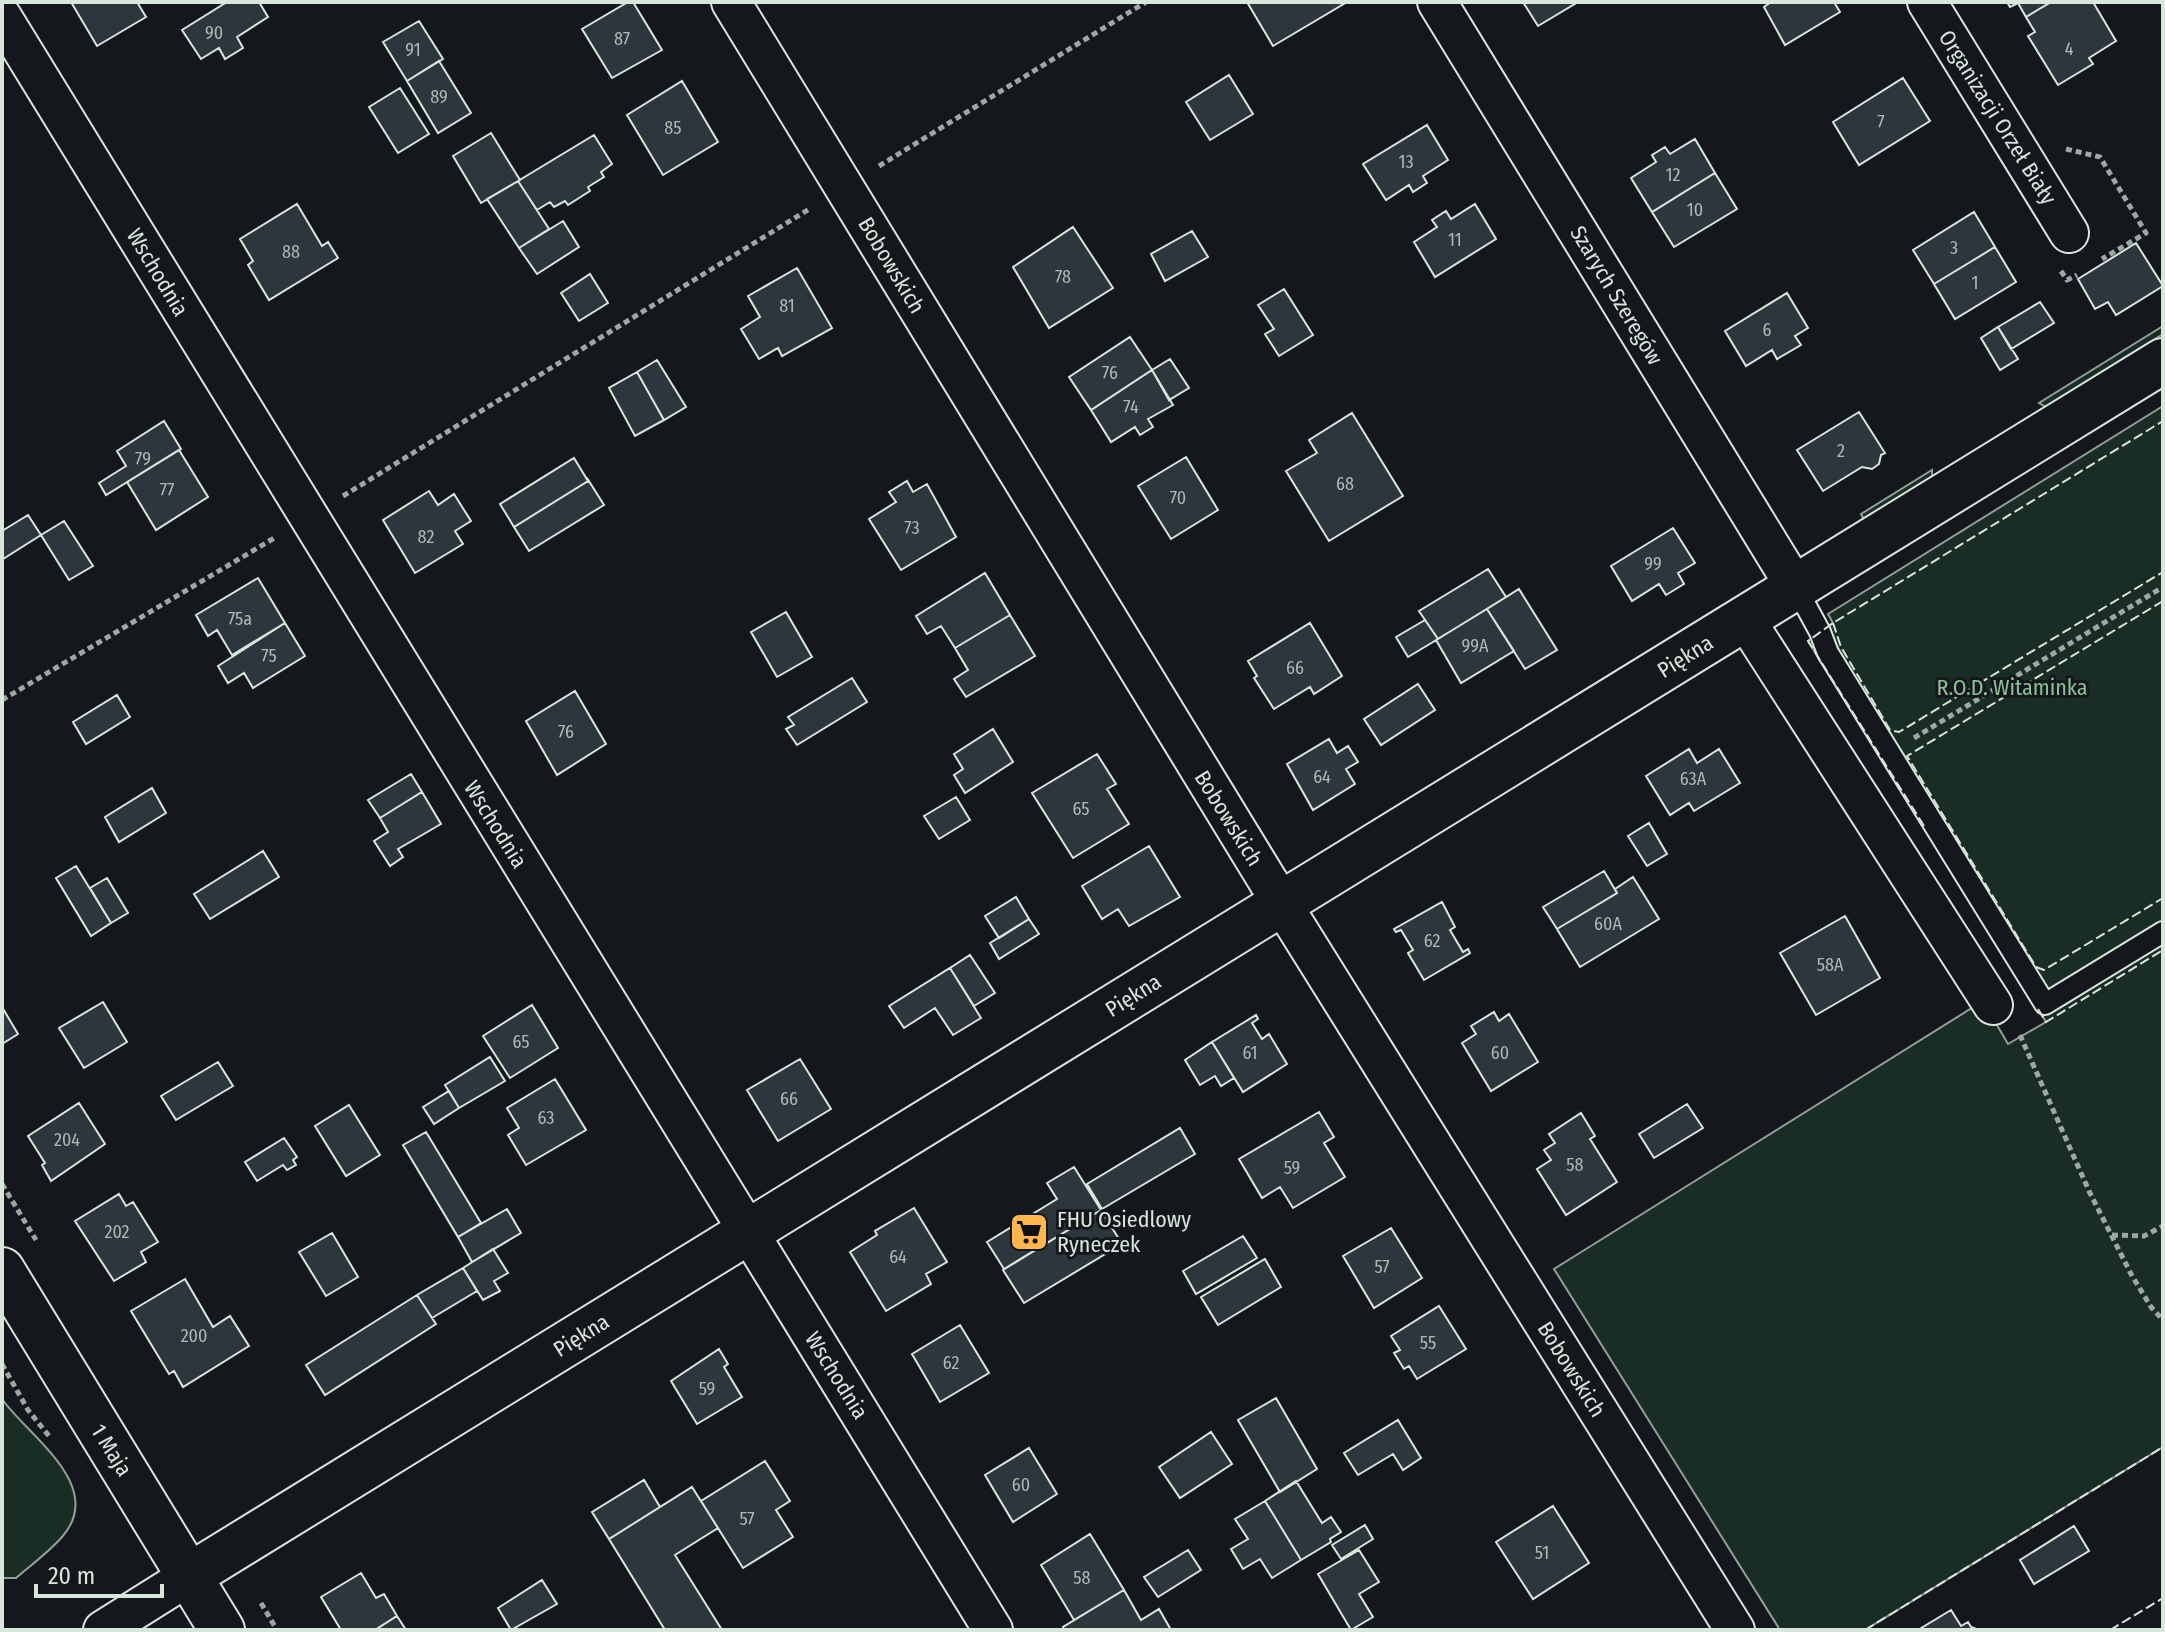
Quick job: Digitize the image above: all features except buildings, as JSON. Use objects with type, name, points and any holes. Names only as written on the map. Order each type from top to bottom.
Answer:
[{"type":"street","name":"Bobowskich","points":[[731,2],[1282,904],[1735,1630]]},
{"type":"street","name":"Szarych Szeregów","points":[[1437,2],[1796,588]]},
{"type":"street","name":"Organizacji Orzeł Biały","points":[[1927,2],[2069,233]]},
{"type":"street","name":"Wschodnia","points":[[2,17],[993,1630]]},
{"type":"street","name":"Piękna","points":[[103,1630],[2163,361]]},
{"type":"street","points":[[1745,619],[1993,1005]]},
{"type":"street","name":"1 Maja","points":[[2,1270],[222,1630]]},
{"type":"lane","points":[[1796,588],[1828,653],[2045,1004],[2163,932]]},
{"type":"path","points":[[872,170],[1146,2]]},
{"type":"path","points":[[2,700],[308,517],[818,204]]},
{"type":"path","points":[[2093,264],[2146,233],[2142,228]]},
{"type":"path","points":[[2067,280],[2080,272]]},
{"type":"path","points":[[1890,752],[2163,587]]},
{"type":"path","points":[[1993,1005],[2018,1030],[2074,1158],[2112,1235],[2151,1307],[2163,1320]]},
{"type":"path","points":[[2112,1235],[2144,1236],[2163,1226]]},
{"type":"green space","points":[[2163,326],[2163,334],[2046,407],[2039,403]]},
{"type":"green space","name":"R.O.D. Witaminka","points":[[2163,406],[2163,1447],[1865,1630],[1780,1630],[1554,1269],[1983,1001],[2008,1044],[2046,1022],[1808,641],[1833,623],[1828,614]]},
{"type":"green space","points":[[1932,470],[1932,477],[1864,519],[1861,514]]},
{"type":"green space","points":[[2,1399],[59,1463],[70,1481],[75,1499],[73,1518],[62,1537],[16,1578],[2,1578]]},
{"type":"fence","points":[[1924,826],[1808,641],[2163,421]]},
{"type":"fence","points":[[1833,623],[1841,647],[1890,730],[1899,732],[2163,572]]},
{"type":"fence","points":[[2163,601],[1907,756],[2036,967],[2044,970],[2163,898]]},
{"type":"fence","points":[[2038,1009],[2046,1022],[2163,950]]},
{"type":"fence","points":[[1865,1630],[2163,1447]]},
{"type":"fence","points":[[2110,1630],[2163,1598]]},
{"type":"place","name":"FHU Osiedlowy Ryneczek","points":[[1029,1232]]}]
